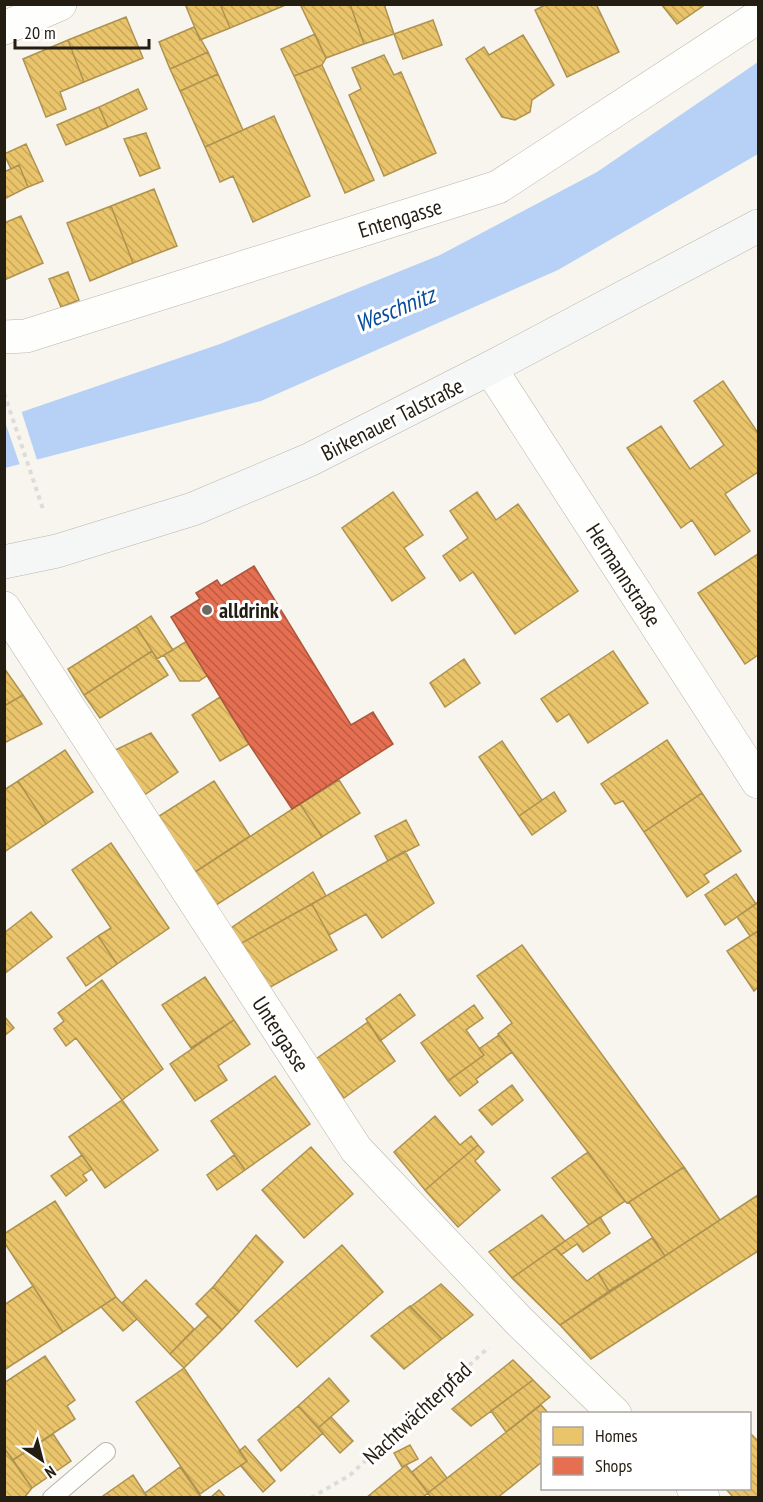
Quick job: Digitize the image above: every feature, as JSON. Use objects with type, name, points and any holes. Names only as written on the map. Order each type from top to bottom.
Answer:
[{"type":"main road","name":"Birkenauer Talstraße","points":[[4,562],[57,550],[193,509],[309,460],[490,368],[759,226]]},
{"type":"street","points":[[4,28],[60,4]]},
{"type":"street","name":"Entengasse","points":[[4,337],[26,336],[498,187],[759,17]]},
{"type":"street","name":"Hermannstraße","points":[[490,368],[759,782]]},
{"type":"street","name":"Untergasse","points":[[4,608],[356,1149],[518,1320],[614,1412]]},
{"type":"lane","points":[[52,1497],[106,1452]]},
{"type":"path","points":[[4,393],[36,486]]},
{"type":"path","name":"Nachtwächterpfad","points":[[311,1497],[350,1475],[518,1320]]},
{"type":"water","name":"Weschnitz","points":[[758,62],[758,154],[558,270],[261,401],[5,468],[4,418],[220,344],[440,255],[597,172]]},
{"type":"pier","points":[[21,410],[38,463],[21,468],[4,415]]},
{"type":"building: Homes","points":[[185,4],[220,4],[230,28],[200,40]]},
{"type":"building: Homes","points":[[220,4],[288,4],[230,28]]},
{"type":"building: Homes","points":[[300,4],[350,4],[364,44],[326,58]]},
{"type":"building: Homes","points":[[350,4],[384,4],[394,34],[364,44]]},
{"type":"building: Homes","points":[[547,4],[596,4],[619,52],[567,77],[535,10]]},
{"type":"building: Homes","points":[[661,4],[706,4],[677,24]]},
{"type":"building: Homes","points":[[126,17],[143,58],[84,82],[68,40]]},
{"type":"building: Homes","points":[[433,20],[442,45],[403,59],[394,34]]},
{"type":"building: Homes","points":[[194,27],[208,52],[170,69],[159,42]]},
{"type":"building: Homes","points":[[315,34],[326,58],[322,65],[294,76],[281,49]]},
{"type":"building: Homes","points":[[523,35],[554,85],[532,100],[530,112],[515,120],[502,117],[466,59],[484,47],[489,55]]},
{"type":"building: Homes","points":[[68,40],[84,82],[60,92],[66,109],[46,117],[23,59]]},
{"type":"building: Homes","points":[[208,52],[218,74],[180,91],[170,69]]},
{"type":"building: Homes","points":[[384,55],[394,75],[401,72],[436,153],[384,176],[349,95],[361,89],[352,68]]},
{"type":"building: Homes","points":[[322,65],[374,180],[345,193],[294,76]]},
{"type":"building: Homes","points":[[218,74],[243,130],[205,147],[180,91]]},
{"type":"building: Homes","points":[[138,89],[147,109],[108,127],[99,107]]},
{"type":"building: Homes","points":[[99,107],[108,127],[66,145],[57,125]]},
{"type":"building: Homes","points":[[274,116],[310,196],[253,222],[233,176],[220,182],[205,147]]},
{"type":"building: Homes","points":[[146,133],[160,168],[140,176],[124,139]]},
{"type":"building: Homes","points":[[26,144],[43,181],[28,187],[19,165],[11,169],[4,154]]},
{"type":"building: Homes","points":[[19,165],[28,187],[4,199],[4,172]]},
{"type":"building: Homes","points":[[154,189],[177,246],[133,263],[111,206]]},
{"type":"building: Homes","points":[[111,206],[133,263],[90,281],[67,223]]},
{"type":"building: Homes","points":[[21,216],[43,263],[4,280],[4,223]]},
{"type":"building: Homes","points":[[68,272],[79,300],[61,307],[49,279]]},
{"type":"building: Homes","points":[[723,381],[758,433],[758,472],[725,494],[750,531],[715,555],[692,520],[681,528],[627,448],[661,426],[690,469],[724,445],[694,401]]},
{"type":"building: Homes","points":[[393,492],[423,535],[404,548],[425,578],[392,601],[342,528]]},
{"type":"building: Homes","points":[[477,492],[496,520],[518,504],[578,591],[515,634],[473,572],[460,581],[443,556],[468,538],[450,511]]},
{"type":"building: Homes","points":[[758,554],[758,655],[745,664],[698,593]]},
{"type":"building: Homes","points":[[151,616],[173,650],[157,659],[136,626]]},
{"type":"building: Homes","points":[[136,626],[152,651],[84,695],[68,669]]},
{"type":"building: Homes","points":[[187,641],[208,675],[199,681],[180,681],[164,655]]},
{"type":"building: Homes","points":[[152,651],[168,675],[100,718],[84,695]]},
{"type":"building: Homes","points":[[613,651],[648,703],[588,743],[569,714],[557,722],[541,699]]},
{"type":"building: Homes","points":[[464,659],[480,683],[445,707],[430,683]]},
{"type":"building: Homes","points":[[4,668],[23,695],[4,706]]},
{"type":"building: Homes","points":[[23,695],[42,724],[4,743],[4,706]]},
{"type":"building: Homes","points":[[220,697],[249,744],[220,761],[192,715]]},
{"type":"building: Homes","points":[[151,733],[178,772],[143,796],[113,751]]},
{"type":"building: Homes","points":[[667,740],[702,793],[644,832],[623,801],[615,804],[601,784]]},
{"type":"building: Homes","points":[[502,741],[542,800],[519,816],[479,757]]},
{"type":"building: Homes","points":[[65,750],[93,792],[46,824],[18,781]]},
{"type":"building: Homes","points":[[339,780],[360,813],[322,837],[300,804]]},
{"type":"building: Homes","points":[[18,781],[46,824],[4,852],[4,790]]},
{"type":"building: Homes","points":[[214,781],[250,836],[189,876],[153,820]]},
{"type":"building: Homes","points":[[554,792],[566,811],[532,835],[519,816]]},
{"type":"building: Homes","points":[[702,793],[741,851],[704,875],[709,882],[687,897],[644,832]]},
{"type":"building: Homes","points":[[300,804],[322,837],[210,909],[189,876]]},
{"type":"building: Homes","points":[[406,820],[419,845],[388,861],[375,836]]},
{"type":"building: Homes","points":[[111,843],[169,928],[117,964],[98,936],[111,928],[72,870]]},
{"type":"building: Homes","points":[[405,851],[434,903],[382,938],[366,914],[329,935],[312,904]]},
{"type":"building: Homes","points":[[313,872],[326,896],[240,944],[231,928]]},
{"type":"building: Homes","points":[[736,874],[756,904],[725,925],[705,895]]},
{"type":"building: Homes","points":[[758,902],[758,931],[750,936],[737,917]]},
{"type":"building: Homes","points":[[312,904],[337,950],[265,990],[240,944]]},
{"type":"building: Homes","points":[[31,912],[52,937],[4,974],[4,933]]},
{"type":"building: Homes","points":[[758,931],[758,987],[754,991],[727,951]]},
{"type":"building: Homes","points":[[98,936],[117,964],[86,986],[67,958]]},
{"type":"building: Homes","points":[[522,945],[684,1167],[627,1203],[498,1034],[512,1023],[477,976]]},
{"type":"building: Homes","points":[[205,977],[234,1020],[191,1048],[162,1005]]},
{"type":"building: Homes","points":[[102,980],[163,1069],[122,1100],[76,1038],[66,1046],[54,1029],[64,1021],[58,1013]]},
{"type":"building: Homes","points":[[400,994],[415,1015],[380,1041],[366,1019]]},
{"type":"building: Homes","points":[[474,1005],[483,1018],[466,1030],[484,1055],[448,1081],[421,1043]]},
{"type":"building: Homes","points":[[4,1016],[14,1028],[4,1036]]},
{"type":"building: Homes","points":[[234,1020],[250,1044],[218,1066],[227,1080],[195,1101],[170,1064]]},
{"type":"building: Homes","points":[[368,1022],[395,1061],[344,1098],[316,1059]]},
{"type":"building: Homes","points":[[499,1035],[512,1052],[476,1079],[478,1082],[460,1096],[448,1081],[484,1055],[479,1049]]},
{"type":"building: Homes","points":[[275,1076],[310,1124],[245,1170],[211,1121]]},
{"type":"building: Homes","points":[[512,1085],[523,1100],[492,1125],[479,1110]]},
{"type":"building: Homes","points":[[122,1100],[158,1150],[105,1188],[69,1137]]},
{"type":"building: Homes","points":[[435,1116],[460,1145],[471,1136],[478,1145],[425,1190],[394,1152]]},
{"type":"building: Homes","points":[[478,1145],[484,1152],[475,1161],[500,1190],[458,1227],[425,1190]]},
{"type":"building: Homes","points":[[311,1147],[353,1194],[304,1238],[262,1190]]},
{"type":"building: Homes","points":[[588,1152],[625,1201],[589,1225],[552,1178]]},
{"type":"building: Homes","points":[[82,1155],[92,1169],[83,1175],[87,1180],[66,1196],[51,1176]]},
{"type":"building: Homes","points":[[234,1155],[245,1170],[217,1190],[207,1175]]},
{"type":"building: Homes","points":[[684,1167],[720,1220],[665,1256],[629,1202]]},
{"type":"building: Homes","points":[[758,1195],[758,1251],[591,1359],[560,1325]]},
{"type":"building: Homes","points":[[55,1201],[116,1297],[63,1332],[4,1242],[4,1234]]},
{"type":"building: Homes","points":[[542,1215],[565,1241],[512,1278],[489,1252]]},
{"type":"building: Homes","points":[[600,1217],[610,1233],[583,1252],[577,1244],[561,1255],[555,1248]]},
{"type":"building: Homes","points":[[256,1235],[283,1262],[239,1312],[213,1287]]},
{"type":"building: Homes","points":[[652,1238],[665,1256],[609,1291],[598,1273]]},
{"type":"building: Homes","points":[[342,1245],[383,1292],[297,1367],[255,1321]]},
{"type":"building: Homes","points":[[555,1248],[587,1281],[598,1273],[609,1291],[560,1325],[512,1278]]},
{"type":"building: Homes","points":[[146,1280],[194,1329],[170,1354],[122,1303]]},
{"type":"building: Homes","points":[[441,1284],[473,1315],[442,1339],[410,1307]]},
{"type":"building: Homes","points":[[33,1286],[63,1332],[4,1370],[4,1305]]},
{"type":"building: Homes","points":[[213,1287],[239,1312],[222,1330],[196,1304]]},
{"type":"building: Homes","points":[[116,1297],[137,1319],[123,1331],[101,1307]]},
{"type":"building: Homes","points":[[410,1306],[442,1339],[404,1369],[371,1336]]},
{"type":"building: Homes","points":[[208,1316],[222,1330],[184,1368],[170,1354]]},
{"type":"building: Homes","points":[[45,1356],[75,1400],[67,1406],[75,1419],[13,1460],[4,1448],[4,1383]]},
{"type":"building: Homes","points":[[513,1360],[533,1380],[471,1426],[452,1409]]},
{"type":"building: Homes","points":[[184,1368],[247,1461],[200,1494],[136,1402]]},
{"type":"building: Homes","points":[[329,1378],[349,1401],[318,1428],[298,1406]]},
{"type":"building: Homes","points":[[533,1380],[550,1397],[506,1432],[491,1411]]},
{"type":"building: Homes","points":[[541,1405],[547,1412],[541,1412],[541,1463],[497,1498],[431,1498],[428,1493]]},
{"type":"building: Homes","points":[[298,1406],[323,1433],[281,1471],[258,1440]]},
{"type":"building: Homes","points":[[331,1417],[353,1441],[340,1453],[318,1428]]},
{"type":"building: Homes","points":[[53,1434],[71,1461],[32,1488],[13,1460]]},
{"type":"building: Homes","points":[[751,1434],[758,1441],[758,1497],[734,1498],[727,1490],[751,1490]]},
{"type":"building: Homes","points":[[410,1445],[418,1459],[402,1467],[394,1453]]},
{"type":"building: Homes","points":[[245,1446],[275,1481],[263,1492],[241,1466],[247,1461],[239,1451]]},
{"type":"building: Homes","points":[[4,1448],[32,1488],[24,1498],[4,1498]]},
{"type":"building: Homes","points":[[431,1457],[447,1478],[428,1493],[412,1472]]},
{"type":"building: Homes","points":[[406,1465],[428,1493],[422,1498],[366,1498]]},
{"type":"building: Homes","points":[[180,1467],[202,1498],[148,1498],[145,1493]]},
{"type":"building: Homes","points":[[133,1475],[148,1498],[104,1498],[103,1496]]},
{"type":"building: Homes","points":[[219,1490],[226,1498],[210,1498]]},
{"type":"building: Shops","points":[[254,566],[351,725],[373,712],[393,744],[292,809],[171,617],[200,599],[196,593],[217,580],[221,586]]},
{"type":"place","name":"alldrink","points":[[207,610]]}]
